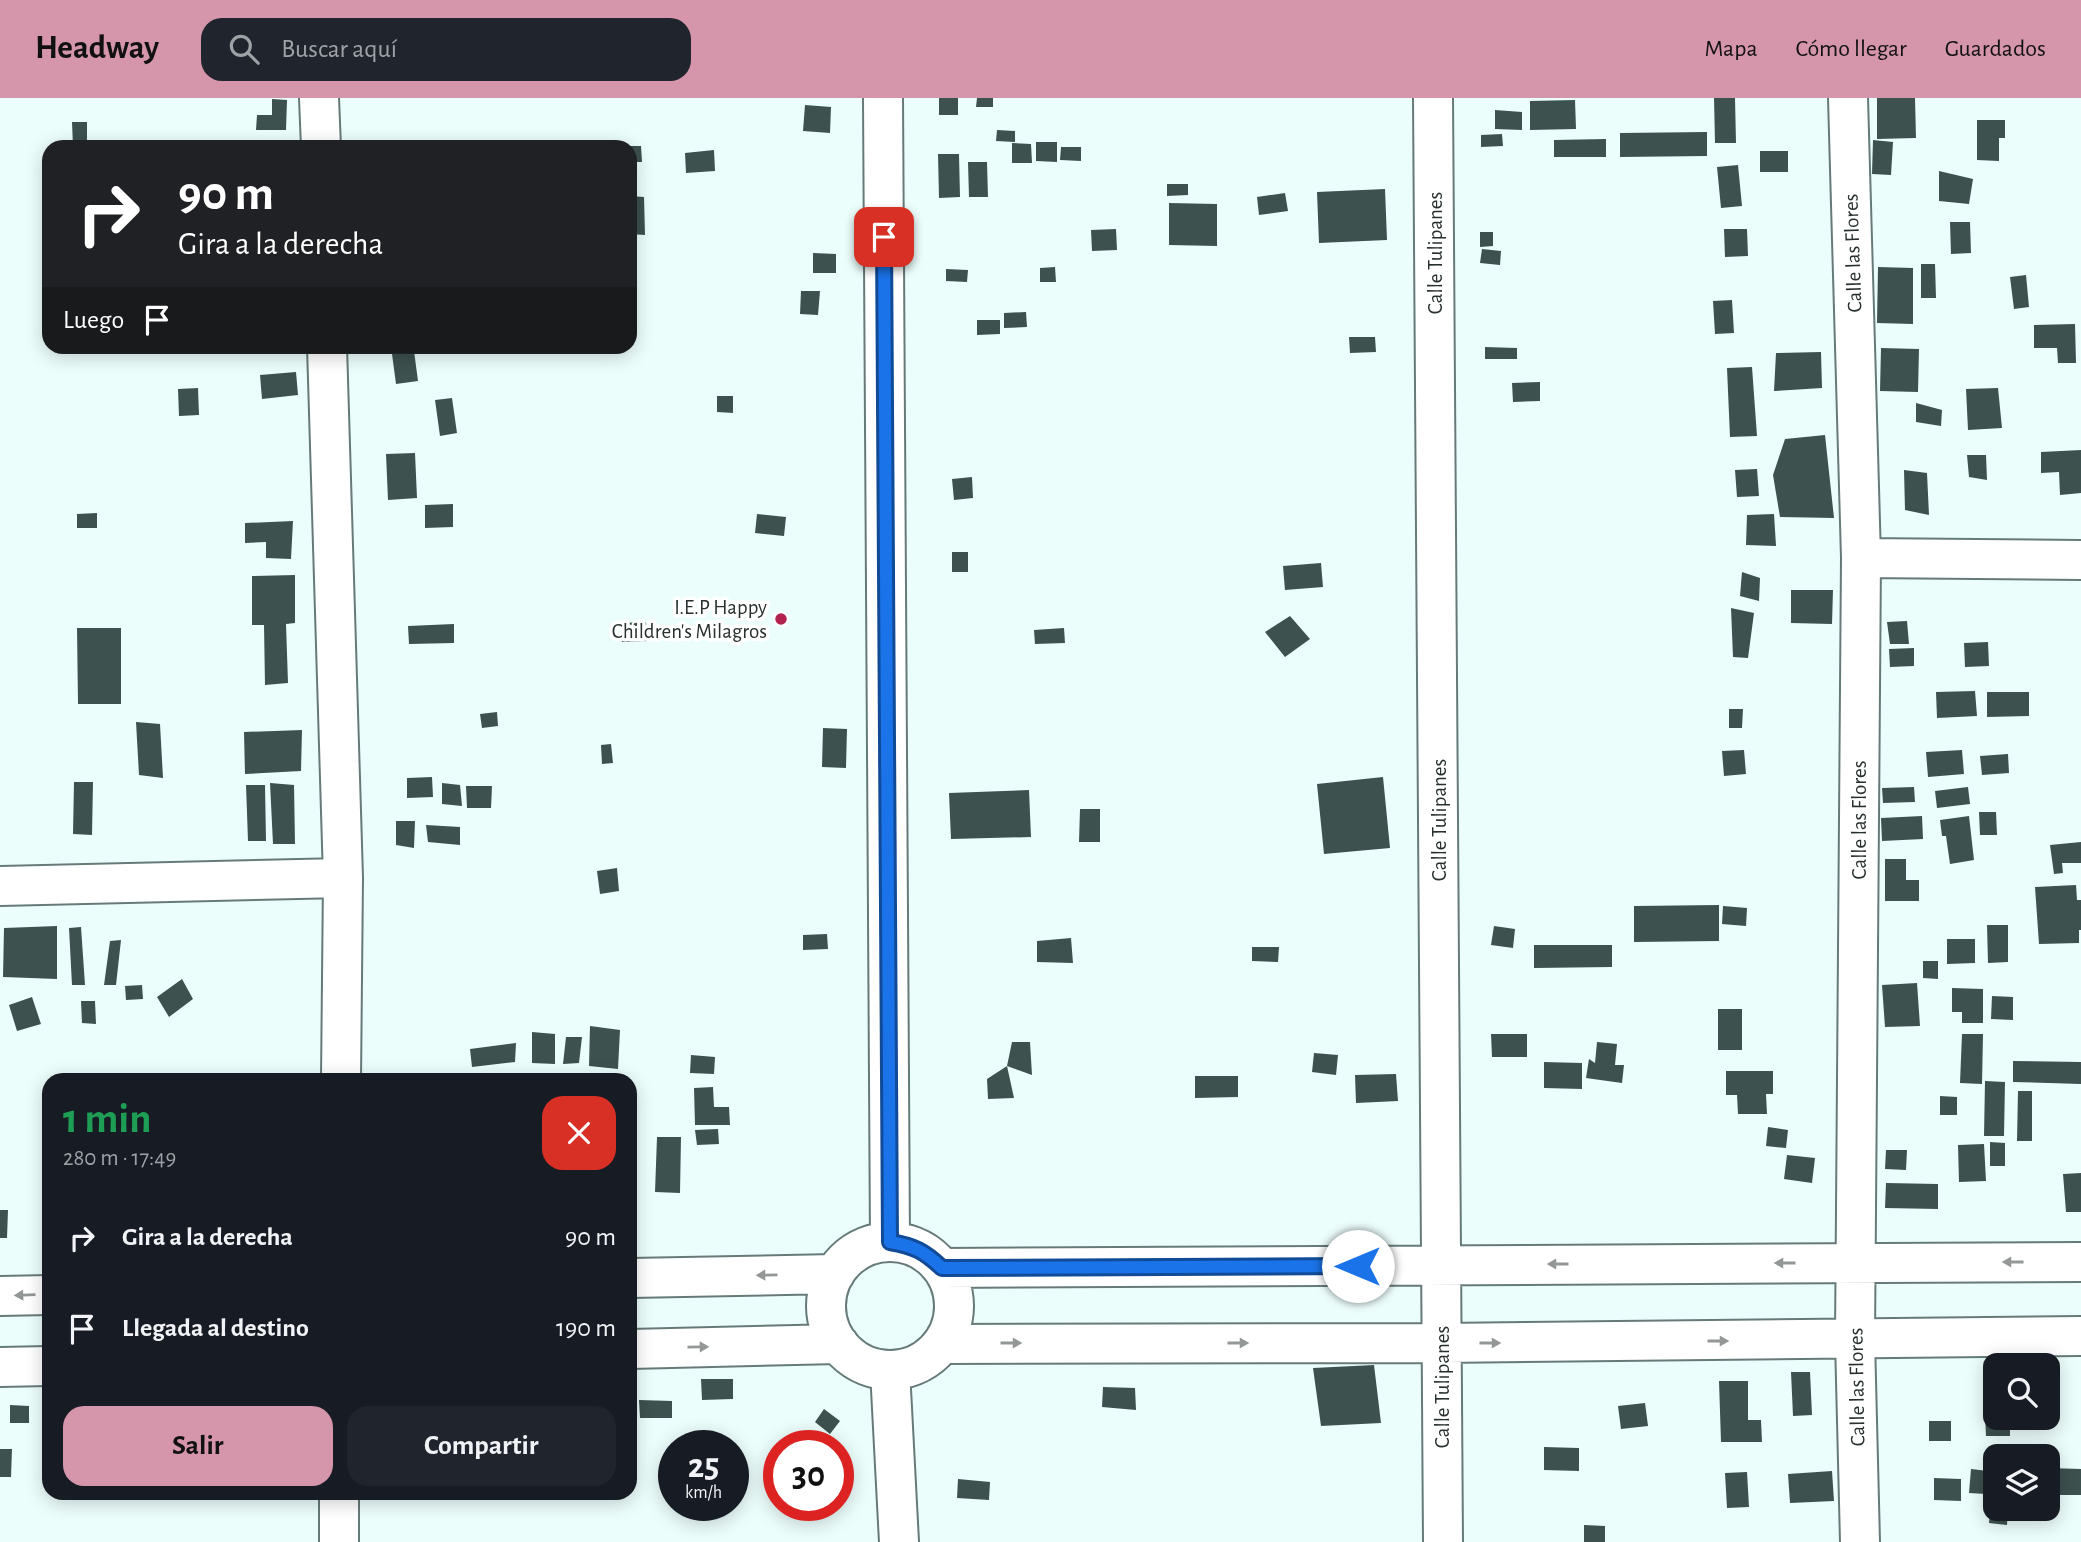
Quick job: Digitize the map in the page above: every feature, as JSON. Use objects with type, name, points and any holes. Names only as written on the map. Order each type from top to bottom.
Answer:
[{"type":"street","points":[[319,98],[320,140]]},
{"type":"street","points":[[883,98],[890,1242]]},
{"type":"street","name":"Calle Tulipanes","points":[[1433,98],[1443,1542]]},
{"type":"street","name":"Calle las Flores","points":[[1849,98],[1861,558],[1855,1340],[1860,1542]]},
{"type":"street","points":[[327,354],[343,878],[341,1073]]},
{"type":"street","points":[[1861,558],[2081,560]]},
{"type":"street","points":[[0,886],[343,878]]},
{"type":"street","points":[[890,1242],[910,1245],[928,1254],[942,1268],[951,1286],[954,1306],[952,1326],[942,1343],[928,1358],[911,1367],[890,1370],[862,1363],[839,1344],[829,1326],[826,1306],[829,1286],[835,1273],[852,1254],[870,1245],[890,1242]]},
{"type":"street","points":[[942,1268],[2081,1262]]},
{"type":"street","points":[[637,1278],[835,1273]]},
{"type":"street","points":[[0,1296],[42,1294]]},
{"type":"street","points":[[942,1343],[1442,1343],[2081,1336]]},
{"type":"street","points":[[637,1349],[839,1344]]},
{"type":"street","points":[[0,1367],[42,1366]]},
{"type":"street","points":[[890,1370],[900,1542]]},
{"type":"street","points":[[339,1500],[339,1542]]},
{"type":"building","points":[[939,98],[958,98],[958,115],[939,115]]},
{"type":"building","points":[[977,98],[993,98],[993,107],[976,107]]},
{"type":"building","points":[[1714,98],[1735,98],[1736,143],[1715,143]]},
{"type":"building","points":[[1877,98],[1915,98],[1916,138],[1877,139]]},
{"type":"building","points":[[272,99],[287,100],[286,130],[256,130],[257,115],[272,115]]},
{"type":"building","points":[[1575,100],[1576,129],[1530,130],[1530,101]]},
{"type":"building","points":[[805,105],[831,107],[830,133],[803,131]]},
{"type":"building","points":[[1495,110],[1522,112],[1522,130],[1495,129]]},
{"type":"building","points":[[1977,120],[2005,120],[2005,138],[1999,138],[1999,161],[1977,160]]},
{"type":"building","points":[[72,122],[87,122],[87,140],[73,140]]},
{"type":"building","points":[[997,130],[1015,131],[1015,142],[996,141]]},
{"type":"building","points":[[1707,132],[1707,156],[1620,157],[1620,133]]},
{"type":"building","points":[[1502,134],[1503,146],[1481,147],[1481,135]]},
{"type":"building","points":[[1606,139],[1606,157],[1554,157],[1554,140]]},
{"type":"building","points":[[1873,140],[1893,142],[1891,175],[1872,174]]},
{"type":"building","points":[[1036,142],[1057,142],[1057,162],[1036,161]]},
{"type":"building","points":[[1012,143],[1031,144],[1032,163],[1012,163]]},
{"type":"building","points":[[637,146],[641,146],[642,162],[637,162]]},
{"type":"building","points":[[1061,147],[1081,147],[1081,161],[1060,160]]},
{"type":"building","points":[[714,150],[715,171],[686,173],[685,153]]},
{"type":"building","points":[[1760,151],[1788,151],[1788,172],[1760,172]]},
{"type":"building","points":[[938,154],[959,154],[960,197],[939,198]]},
{"type":"building","points":[[968,162],[987,162],[988,197],[969,197]]},
{"type":"building","points":[[1738,165],[1742,206],[1721,208],[1717,167]]},
{"type":"building","points":[[1939,171],[1973,179],[1969,204],[1939,201]]},
{"type":"building","points":[[1167,184],[1188,184],[1188,195],[1167,196]]},
{"type":"building","points":[[1385,189],[1387,240],[1319,243],[1317,192]]},
{"type":"building","points":[[1285,193],[1288,211],[1259,215],[1257,197]]},
{"type":"building","points":[[637,196],[644,197],[645,235],[637,234]]},
{"type":"building","points":[[1169,203],[1217,204],[1217,246],[1169,245]]},
{"type":"building","points":[[1950,222],[1970,222],[1971,253],[1951,254]]},
{"type":"building","points":[[1116,229],[1117,250],[1092,251],[1091,230]]},
{"type":"building","points":[[1724,229],[1747,229],[1748,256],[1725,257]]},
{"type":"building","points":[[1480,232],[1493,232],[1493,246],[1480,247]]},
{"type":"building","points":[[1482,249],[1501,251],[1500,265],[1480,263]]},
{"type":"building","points":[[813,253],[836,254],[836,273],[813,273]]},
{"type":"building","points":[[1921,264],[1935,264],[1936,298],[1921,298]]},
{"type":"building","points":[[1055,267],[1056,282],[1040,282],[1040,268]]},
{"type":"building","points":[[1878,267],[1913,268],[1913,324],[1877,323]]},
{"type":"building","points":[[946,269],[968,270],[967,282],[946,281]]},
{"type":"building","points":[[2026,275],[2029,307],[2014,309],[2010,277]]},
{"type":"building","points":[[801,291],[820,291],[818,315],[800,314]]},
{"type":"building","points":[[1732,300],[1734,333],[1715,334],[1713,301]]},
{"type":"building","points":[[1026,312],[1027,327],[1004,328],[1004,313]]},
{"type":"building","points":[[977,320],[1000,320],[1000,334],[977,335]]},
{"type":"building","points":[[2075,324],[2076,363],[2058,363],[2057,348],[2034,348],[2034,325]]},
{"type":"building","points":[[1349,337],[1375,337],[1376,352],[1350,353]]},
{"type":"building","points":[[1485,347],[1517,348],[1517,359],[1485,359]]},
{"type":"building","points":[[1881,348],[1919,349],[1918,392],[1880,391]]},
{"type":"building","points":[[1821,352],[1822,388],[1774,391],[1776,353]]},
{"type":"building","points":[[392,354],[414,354],[418,381],[396,384]]},
{"type":"building","points":[[1752,367],[1757,436],[1730,437],[1727,368]]},
{"type":"building","points":[[296,372],[298,395],[262,399],[260,375]]},
{"type":"building","points":[[1540,382],[1540,401],[1513,402],[1512,383]]},
{"type":"building","points":[[198,388],[199,415],[179,416],[178,389]]},
{"type":"building","points":[[1998,388],[2002,428],[1968,430],[1966,389]]},
{"type":"building","points":[[717,396],[733,396],[733,413],[717,412]]},
{"type":"building","points":[[452,398],[457,433],[440,436],[435,400]]},
{"type":"building","points":[[1916,403],[1942,410],[1941,426],[1916,422]]},
{"type":"building","points":[[1825,435],[1834,518],[1780,517],[1773,475],[1785,439]]},
{"type":"building","points":[[2081,450],[2081,493],[2060,495],[2059,472],[2041,473],[2041,452]]},
{"type":"building","points":[[415,453],[417,498],[388,500],[386,454]]},
{"type":"building","points":[[1967,455],[1986,455],[1987,480],[1969,477]]},
{"type":"building","points":[[1757,469],[1759,496],[1737,497],[1735,470]]},
{"type":"building","points":[[1904,470],[1927,473],[1929,515],[1905,510]]},
{"type":"building","points":[[972,477],[973,498],[954,500],[952,479]]},
{"type":"building","points":[[453,504],[453,527],[425,528],[425,505]]},
{"type":"building","points":[[97,513],[97,528],[77,528],[77,514]]},
{"type":"building","points":[[757,514],[786,517],[784,536],[755,533]]},
{"type":"building","points":[[1774,514],[1776,546],[1746,545],[1747,515]]},
{"type":"building","points":[[293,521],[291,559],[266,558],[266,542],[245,543],[245,523]]},
{"type":"building","points":[[952,552],[968,552],[968,572],[952,572]]},
{"type":"building","points":[[1321,563],[1323,587],[1285,590],[1283,566]]},
{"type":"building","points":[[1742,572],[1760,578],[1759,601],[1740,596]]},
{"type":"building","points":[[295,575],[295,623],[286,624],[288,683],[265,685],[264,625],[252,625],[252,576]]},
{"type":"building","points":[[1791,590],[1833,590],[1832,624],[1791,623]]},
{"type":"building","points":[[1731,608],[1754,613],[1748,658],[1733,657]]},
{"type":"building","points":[[1290,616],[1310,639],[1285,657],[1265,632]]},
{"type":"building","points":[[1907,621],[1909,644],[1890,644],[1887,622]]},
{"type":"building","points":[[646,622],[647,641],[622,642],[621,623]]},
{"type":"building","points":[[454,624],[454,643],[409,644],[408,626]]},
{"type":"building","points":[[77,628],[121,628],[121,704],[78,704]]},
{"type":"building","points":[[1064,628],[1065,643],[1035,644],[1034,630]]},
{"type":"building","points":[[1988,642],[1989,666],[1965,667],[1964,643]]},
{"type":"building","points":[[1914,648],[1914,666],[1890,667],[1889,649]]},
{"type":"building","points":[[1975,691],[1977,716],[1937,718],[1936,692]]},
{"type":"building","points":[[1987,692],[2029,692],[2029,716],[1987,717]]},
{"type":"building","points":[[1729,709],[1743,709],[1742,728],[1729,728]]},
{"type":"building","points":[[497,712],[498,726],[482,728],[480,714]]},
{"type":"building","points":[[136,722],[160,724],[163,778],[139,775]]},
{"type":"building","points":[[823,728],[847,729],[846,768],[822,767]]},
{"type":"building","points":[[302,730],[301,771],[245,774],[244,732]]},
{"type":"building","points":[[611,744],[613,763],[602,764],[601,745]]},
{"type":"building","points":[[1744,750],[1746,774],[1724,776],[1722,751]]},
{"type":"building","points":[[1962,750],[1964,774],[1928,777],[1926,752]]},
{"type":"building","points":[[2008,754],[2009,773],[1982,775],[1980,756]]},
{"type":"building","points":[[432,777],[433,797],[407,798],[407,778]]},
{"type":"building","points":[[1383,777],[1390,848],[1324,854],[1317,784]]},
{"type":"building","points":[[74,782],[93,782],[92,835],[73,834]]},
{"type":"building","points":[[270,783],[294,785],[295,844],[273,844]]},
{"type":"building","points":[[442,783],[460,785],[462,806],[442,804]]},
{"type":"building","points":[[246,785],[265,785],[266,841],[248,841]]},
{"type":"building","points":[[466,786],[492,786],[491,808],[467,808]]},
{"type":"building","points":[[1914,787],[1915,802],[1883,803],[1882,788]]},
{"type":"building","points":[[1968,787],[1970,804],[1937,808],[1935,791]]},
{"type":"building","points":[[1029,790],[1031,837],[951,839],[949,793]]},
{"type":"building","points":[[1080,809],[1100,809],[1100,842],[1079,842]]},
{"type":"building","points":[[1979,812],[1996,812],[1997,835],[1980,835]]},
{"type":"building","points":[[1922,816],[1923,839],[1882,841],[1881,818]]},
{"type":"building","points":[[1969,816],[1974,860],[1950,864],[1946,836],[1942,836],[1940,820]]},
{"type":"building","points":[[396,821],[415,821],[414,848],[396,845]]},
{"type":"building","points":[[426,825],[460,827],[460,845],[428,842]]},
{"type":"building","points":[[2081,842],[2081,863],[2062,863],[2063,873],[2054,874],[2050,845]]},
{"type":"building","points":[[1885,859],[1906,859],[1906,880],[1919,880],[1919,901],[1885,901]]},
{"type":"building","points":[[617,868],[619,891],[600,894],[597,871]]},
{"type":"building","points":[[2076,885],[2077,900],[2081,900],[2079,943],[2039,944],[2035,887]]},
{"type":"building","points":[[1719,905],[1719,941],[1634,942],[1634,906]]},
{"type":"building","points":[[1723,906],[1747,908],[1746,926],[1722,924]]},
{"type":"building","points":[[1987,925],[2008,925],[2008,962],[1988,963]]},
{"type":"building","points":[[57,926],[57,979],[3,977],[4,928]]},
{"type":"building","points":[[1494,926],[1515,929],[1513,948],[1491,945]]},
{"type":"building","points":[[81,927],[85,985],[72,985],[69,928]]},
{"type":"building","points":[[827,934],[828,949],[803,950],[803,935]]},
{"type":"building","points":[[1071,938],[1073,963],[1037,962],[1037,941]]},
{"type":"building","points":[[1947,939],[1975,939],[1975,963],[1947,964]]},
{"type":"building","points":[[121,940],[116,985],[104,985],[110,941]]},
{"type":"building","points":[[1534,945],[1612,945],[1612,967],[1534,968]]},
{"type":"building","points":[[1252,947],[1279,947],[1278,962],[1252,961]]},
{"type":"building","points":[[1923,961],[1938,961],[1938,979],[1923,978]]},
{"type":"building","points":[[182,979],[193,999],[169,1017],[157,997]]},
{"type":"building","points":[[1917,983],[1920,1026],[1885,1027],[1882,985]]},
{"type":"building","points":[[142,985],[143,999],[126,1000],[125,986]]},
{"type":"building","points":[[1952,988],[1983,989],[1983,1023],[1962,1023],[1962,1012],[1952,1012]]},
{"type":"building","points":[[1992,996],[2013,997],[2013,1020],[1991,1019]]},
{"type":"building","points":[[32,997],[41,1024],[17,1031],[9,1005]]},
{"type":"building","points":[[81,1001],[95,1001],[96,1024],[82,1023]]},
{"type":"building","points":[[1718,1009],[1742,1009],[1742,1050],[1718,1050]]},
{"type":"building","points":[[590,1026],[620,1030],[618,1069],[589,1066]]},
{"type":"building","points":[[532,1032],[555,1034],[555,1064],[532,1063]]},
{"type":"building","points":[[1491,1034],[1527,1034],[1527,1057],[1492,1057]]},
{"type":"building","points":[[1962,1034],[1983,1034],[1982,1084],[1960,1083]]},
{"type":"building","points":[[566,1037],[582,1037],[579,1063],[563,1064]]},
{"type":"building","points":[[1012,1042],[1030,1042],[1032,1075],[1007,1066]]},
{"type":"building","points":[[1597,1042],[1617,1044],[1615,1065],[1624,1065],[1622,1083],[1586,1078],[1589,1059],[1595,1063]]},
{"type":"building","points":[[516,1043],[515,1062],[472,1067],[470,1049]]},
{"type":"building","points":[[1314,1053],[1338,1055],[1336,1075],[1312,1072]]},
{"type":"building","points":[[691,1055],[715,1057],[714,1074],[690,1073]]},
{"type":"building","points":[[2013,1061],[2081,1062],[2081,1084],[2013,1082]]},
{"type":"building","points":[[1544,1062],[1582,1063],[1582,1089],[1544,1088]]},
{"type":"building","points":[[1007,1066],[1014,1098],[988,1099],[987,1079]]},
{"type":"building","points":[[1726,1071],[1773,1071],[1773,1094],[1766,1094],[1767,1114],[1738,1114],[1737,1095],[1726,1095]]},
{"type":"building","points":[[1396,1074],[1398,1101],[1356,1103],[1355,1075]]},
{"type":"building","points":[[1195,1076],[1238,1076],[1238,1097],[1195,1098]]},
{"type":"building","points":[[1985,1081],[2005,1082],[2004,1136],[1984,1136]]},
{"type":"building","points":[[713,1087],[714,1107],[729,1107],[730,1125],[695,1125],[694,1088]]},
{"type":"building","points":[[2018,1091],[2032,1091],[2032,1141],[2017,1141]]},
{"type":"building","points":[[1940,1096],[1957,1097],[1957,1115],[1940,1115]]},
{"type":"building","points":[[1768,1127],[1788,1130],[1786,1148],[1766,1146]]},
{"type":"building","points":[[718,1129],[719,1144],[697,1145],[695,1130]]},
{"type":"building","points":[[657,1137],[681,1137],[680,1193],[655,1192]]},
{"type":"building","points":[[1990,1142],[2005,1143],[2005,1166],[1990,1166]]},
{"type":"building","points":[[1984,1144],[1986,1181],[1959,1182],[1958,1145]]},
{"type":"building","points":[[1886,1150],[1907,1150],[1906,1170],[1885,1169]]},
{"type":"building","points":[[1787,1155],[1815,1158],[1812,1183],[1784,1179]]},
{"type":"building","points":[[2081,1173],[2081,1212],[2066,1212],[2063,1174]]},
{"type":"building","points":[[1886,1183],[1938,1184],[1938,1209],[1885,1208]]},
{"type":"building","points":[[0,1210],[8,1210],[7,1238],[0,1238]]},
{"type":"building","points":[[1374,1365],[1381,1423],[1321,1426],[1313,1368]]},
{"type":"building","points":[[1791,1372],[1810,1372],[1812,1415],[1793,1416]]},
{"type":"building","points":[[701,1379],[733,1379],[733,1399],[702,1400]]},
{"type":"building","points":[[1719,1381],[1748,1381],[1748,1420],[1761,1420],[1762,1442],[1721,1442]]},
{"type":"building","points":[[1103,1387],[1135,1388],[1136,1410],[1102,1407]]},
{"type":"building","points":[[639,1400],[672,1401],[672,1418],[640,1418]]},
{"type":"building","points":[[1645,1403],[1648,1426],[1621,1429],[1618,1406]]},
{"type":"building","points":[[10,1405],[29,1406],[29,1423],[10,1423]]},
{"type":"building","points":[[824,1409],[840,1421],[833,1430],[825,1430],[815,1422]]},
{"type":"building","points":[[1929,1421],[1951,1421],[1951,1441],[1929,1441]]},
{"type":"building","points":[[1986,1430],[2010,1430],[2010,1436],[1986,1436]]},
{"type":"building","points":[[1544,1447],[1579,1448],[1579,1471],[1544,1470]]},
{"type":"building","points":[[0,1449],[12,1449],[11,1477],[0,1477]]},
{"type":"building","points":[[2060,1468],[2081,1469],[2081,1495],[2060,1495]]},
{"type":"building","points":[[1971,1469],[1983,1470],[1983,1494],[1969,1493]]},
{"type":"building","points":[[1832,1471],[1834,1501],[1790,1503],[1788,1474]]},
{"type":"building","points":[[1747,1472],[1749,1507],[1727,1508],[1725,1473]]},
{"type":"building","points":[[1934,1478],[1961,1479],[1961,1501],[1934,1500]]},
{"type":"building","points":[[958,1479],[990,1482],[989,1500],[957,1498]]},
{"type":"building","points":[[1989,1521],[2007,1521],[2007,1525]]},
{"type":"building","points":[[1584,1525],[1605,1526],[1605,1542],[1584,1542]]},
{"type":"place","name":"I.E.P Happy Children's Milagros","points":[[781,619]]},
{"type":"route","points":[[884,237],[890,1242],[910,1245],[928,1254],[942,1268],[1358,1266]]}]
